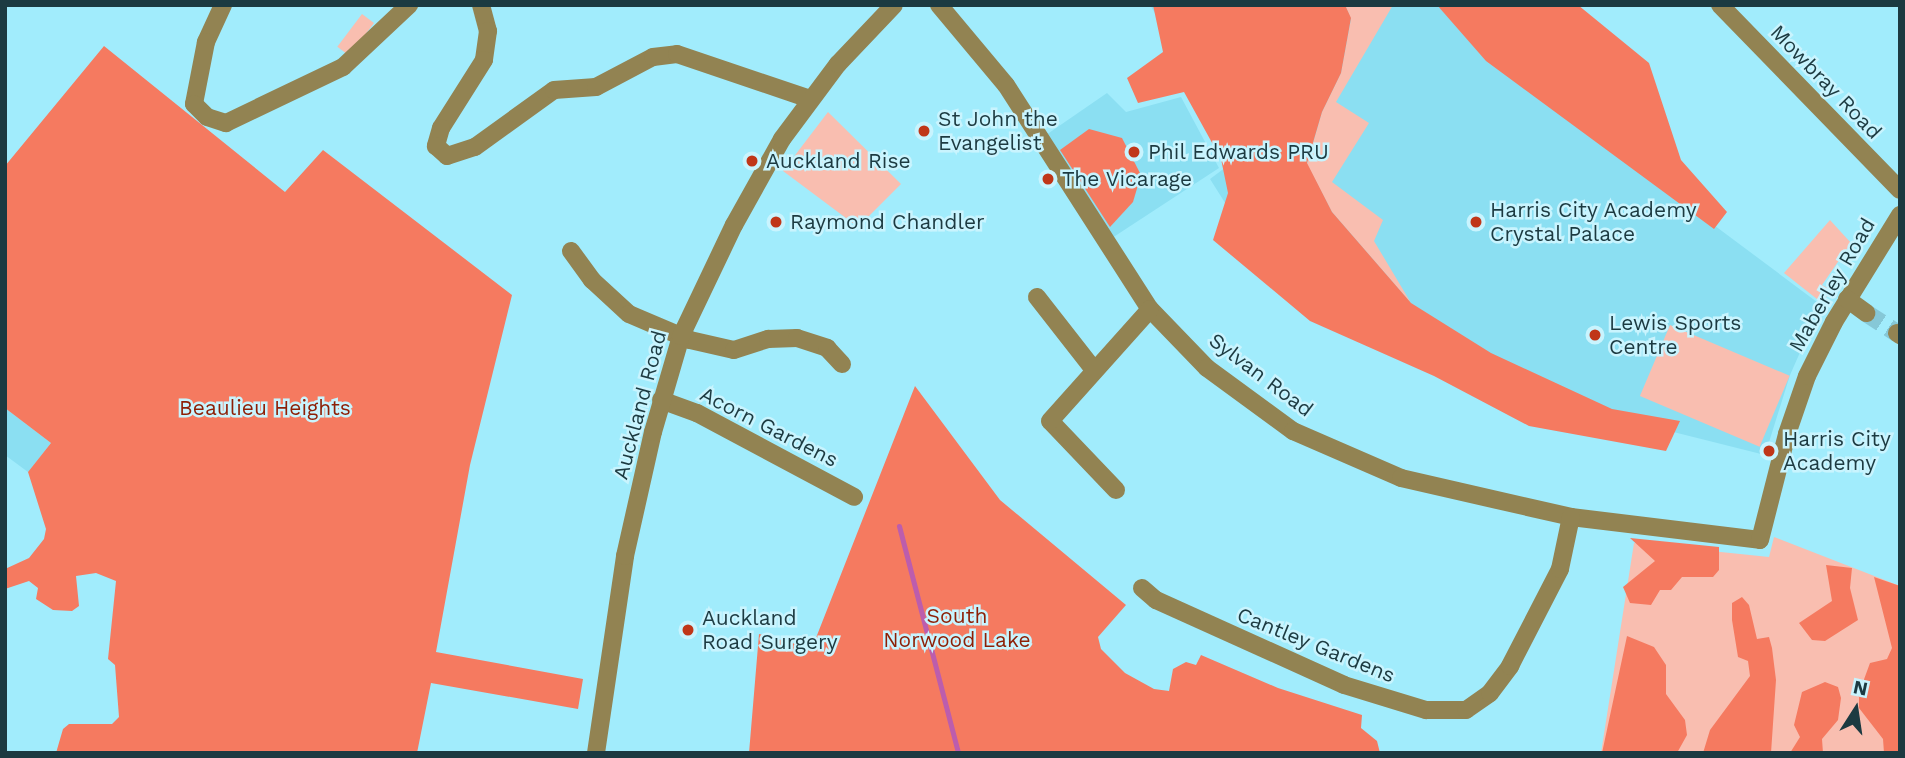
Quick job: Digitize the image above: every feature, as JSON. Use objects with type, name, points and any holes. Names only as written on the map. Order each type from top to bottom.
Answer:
[{"type":"street","points":[[223,5],[206,42],[194,104],[207,117],[226,123],[343,67],[409,5]]},
{"type":"street","points":[[481,5],[488,32],[484,60],[441,128],[436,146],[447,156],[475,146],[554,90],[596,87],[653,57],[677,54],[810,99]]},
{"type":"street","name":"Auckland Road","points":[[596,753],[615,606],[661,400],[681,336],[755,185],[810,99],[894,5]]},
{"type":"street","name":"Sylvan Road","points":[[939,5],[1006,85],[1150,309],[1207,368],[1293,431],[1401,478],[1571,517],[1760,540]]},
{"type":"street","name":"Mowbray Road","points":[[1720,5],[1900,190]]},
{"type":"street","name":"Maberley Road","points":[[1760,540],[1787,434],[1807,376],[1847,299],[1900,215]]},
{"type":"street","points":[[571,251],[592,280],[629,314],[681,336],[734,350],[768,339],[797,338],[827,348],[842,364]]},
{"type":"street","points":[[1037,297],[1094,370]]},
{"type":"street","points":[[1847,299],[1866,313]]},
{"type":"street","points":[[1116,490],[1050,421],[1150,309]]},
{"type":"street","name":"Acorn Gardens","points":[[661,400],[697,413],[854,497]]},
{"type":"street","name":"Cantley Gardens","points":[[1142,588],[1156,600],[1345,685],[1426,710],[1465,710],[1490,693],[1510,666],[1560,569],[1571,517]]},
{"type":"shaded area","name":"Harris City Academy Crystal Palace","points":[[1150,5],[1444,5],[1489,57],[1821,305],[1790,375],[1765,455],[1462,379],[1265,266],[1210,179],[1242,155]]},
{"type":"shaded area","points":[[1345,5],[1393,5],[1336,102],[1369,123],[1332,182],[1383,220],[1374,241],[1411,303],[1332,212],[1307,164],[1322,112],[1341,73],[1351,19]]},
{"type":"shaded area","points":[[362,14],[374,23],[349,56],[337,47]]},
{"type":"shaded area","name":"Phil Edwards PRU","points":[[1107,93],[1126,112],[1181,97],[1219,168],[1112,238],[1046,135]]},
{"type":"shaded area","points":[[828,112],[901,184],[858,227],[783,171]]},
{"type":"shaded area","points":[[1830,220],[1851,243],[1822,285],[1831,290],[1822,303],[1784,273]]},
{"type":"shaded area","points":[[1670,325],[1790,376],[1760,447],[1640,396]]},
{"type":"shaded area","points":[[5,408],[51,443],[28,472],[5,455]]},
{"type":"shaded area","points":[[1774,537],[1900,586],[1897,753],[1601,753],[1634,543],[1769,557]]},
{"type":"green space","points":[[1153,5],[1345,5],[1351,18],[1341,73],[1322,112],[1307,163],[1332,212],[1411,303],[1491,353],[1612,409],[1680,421],[1666,451],[1529,426],[1434,376],[1310,321],[1213,240],[1228,193],[1221,159],[1184,92],[1138,103],[1127,78],[1163,52]]},
{"type":"green space","points":[[1437,5],[1578,5],[1649,63],[1681,160],[1727,212],[1714,229],[1486,61]]},
{"type":"green space","name":"Beaulieu Heights","points":[[104,46],[285,192],[323,150],[512,295],[470,465],[436,652],[583,679],[578,709],[431,683],[417,753],[56,753],[63,729],[69,724],[112,724],[119,717],[115,665],[108,659],[116,581],[96,573],[76,576],[79,606],[72,611],[53,610],[36,599],[38,588],[29,581],[5,589],[5,569],[29,558],[44,539],[46,529],[28,472],[51,443],[5,408],[5,166]]},
{"type":"green space","points":[[1089,129],[1122,138],[1141,175],[1133,202],[1110,227],[1060,150]]},
{"type":"green space","name":"South Norwood Lake","points":[[915,386],[1000,500],[1126,605],[1098,637],[1101,649],[1125,673],[1154,689],[1169,691],[1173,669],[1186,662],[1196,665],[1201,655],[1278,688],[1362,715],[1361,728],[1377,741],[1380,753],[749,753],[759,634],[812,648]]},
{"type":"green space","points":[[1630,538],[1719,547],[1719,570],[1713,577],[1682,577],[1671,590],[1660,590],[1651,605],[1630,603],[1623,587],[1655,561]]},
{"type":"green space","points":[[1826,565],[1852,568],[1850,588],[1858,620],[1825,641],[1812,640],[1799,623],[1832,601]]},
{"type":"green space","points":[[1874,577],[1900,586],[1900,753],[1884,753],[1883,739],[1859,708],[1859,693],[1870,663],[1887,659],[1892,648]]},
{"type":"green space","points":[[1742,597],[1749,605],[1757,639],[1769,637],[1772,648],[1776,680],[1771,753],[1703,753],[1710,730],[1750,676],[1748,661],[1738,657],[1732,620],[1732,603]]},
{"type":"green space","points":[[1627,636],[1654,647],[1666,665],[1666,694],[1685,720],[1687,735],[1677,753],[1602,753]]},
{"type":"green space","points":[[1825,682],[1838,687],[1841,698],[1838,720],[1822,739],[1823,753],[1790,753],[1800,737],[1794,725],[1802,692]]},
{"type":"waterway","points":[[899,526],[958,753]]},
{"type":"tunnel","points":[[1866,313],[1897,333]]},
{"type":"place","name":"St John the Evangelist","points":[[924,131]]},
{"type":"place","name":"Phil Edwards PRU","points":[[1134,152]]},
{"type":"place","name":"Auckland Rise","points":[[752,161]]},
{"type":"place","name":"The Vicarage","points":[[1048,179]]},
{"type":"place","name":"Raymond Chandler","points":[[776,222]]},
{"type":"place","name":"Harris City Academy Crystal Palace","points":[[1476,222]]},
{"type":"place","name":"Lewis Sports Centre","points":[[1595,335]]},
{"type":"place","name":"Harris City Academy","points":[[1769,451]]},
{"type":"place","name":"Auckland Road Surgery","points":[[688,630]]}]
